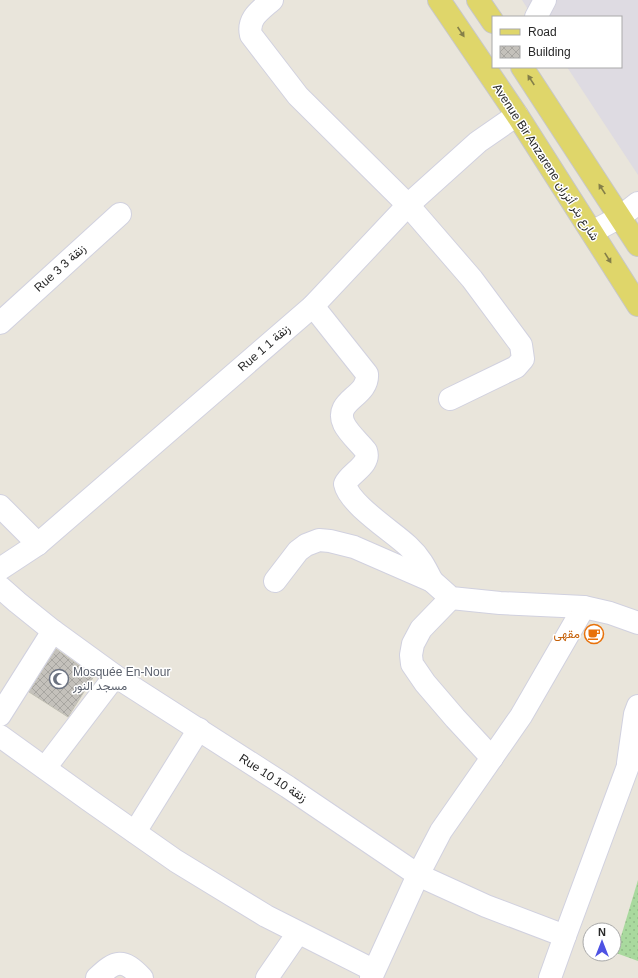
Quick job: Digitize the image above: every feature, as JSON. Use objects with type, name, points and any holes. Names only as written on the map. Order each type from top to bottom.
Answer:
[{"type":"main road","name":"Avenue Bir Anzarene شارع بئر أنزران","points":[[439,0],[517,115],[638,305]]},
{"type":"main road","points":[[478,0],[492,21]]},
{"type":"main road","points":[[523,68],[638,245]]},
{"type":"street","points":[[272,0],[256,15],[251,22],[251,35],[298,96],[408,205],[472,279],[521,345],[524,359],[516,367],[450,399]]},
{"type":"street","points":[[537,16],[545,0]]},
{"type":"street","name":"Rue 1 زنقة 1","points":[[0,569],[38,544],[313,306],[408,205],[478,142],[517,115]]},
{"type":"street","points":[[592,232],[620,217],[638,203]]},
{"type":"street","name":"Rue 3 زنقة 3","points":[[0,323],[120,214]]},
{"type":"street","points":[[313,306],[367,374],[366,382],[363,388],[344,406],[342,412],[342,418],[345,425],[367,454],[366,460],[345,484],[348,493],[363,508],[408,546],[423,562],[432,581]]},
{"type":"street","points":[[0,506],[38,544]]},
{"type":"street","points":[[275,581],[298,551],[306,544],[319,540],[354,547],[432,581],[451,598],[500,603],[584,607],[610,613],[638,623]]},
{"type":"street","name":"Rue 10 زنقة 10","points":[[0,587],[16,602],[53,631],[115,676],[199,729],[418,875],[486,906],[565,936]]},
{"type":"street","points":[[451,598],[421,629],[413,644],[411,654],[412,664],[425,683],[492,758]]},
{"type":"street","points":[[0,736],[88,800],[176,861],[266,916],[372,974],[418,875],[441,831],[521,716],[584,607]]},
{"type":"street","points":[[0,715],[53,631]]},
{"type":"street","points":[[45,768],[115,676]]},
{"type":"street","points":[[550,978],[633,757],[635,714],[638,706]]},
{"type":"street","points":[[136,832],[199,729]]},
{"type":"street","points":[[267,978],[298,933]]},
{"type":"street","points":[[97,978],[106,968],[114,964],[121,964],[133,969],[142,978]]},
{"type":"shaded area","points":[[522,0],[638,0],[638,175],[568,68],[622,68],[622,16],[532,16]]},
{"type":"green space","points":[[638,880],[638,961],[622,955],[622,933]]},
{"type":"building","name":"Mosquée En-Nour مسجد النور","points":[[56,649],[94,676],[68,717],[29,692]]},
{"type":"place","name":"مقهى","points":[[594,634]]},
{"type":"place","name":"Mosquée En-Nour مسجد النور","points":[[59,679]]}]
